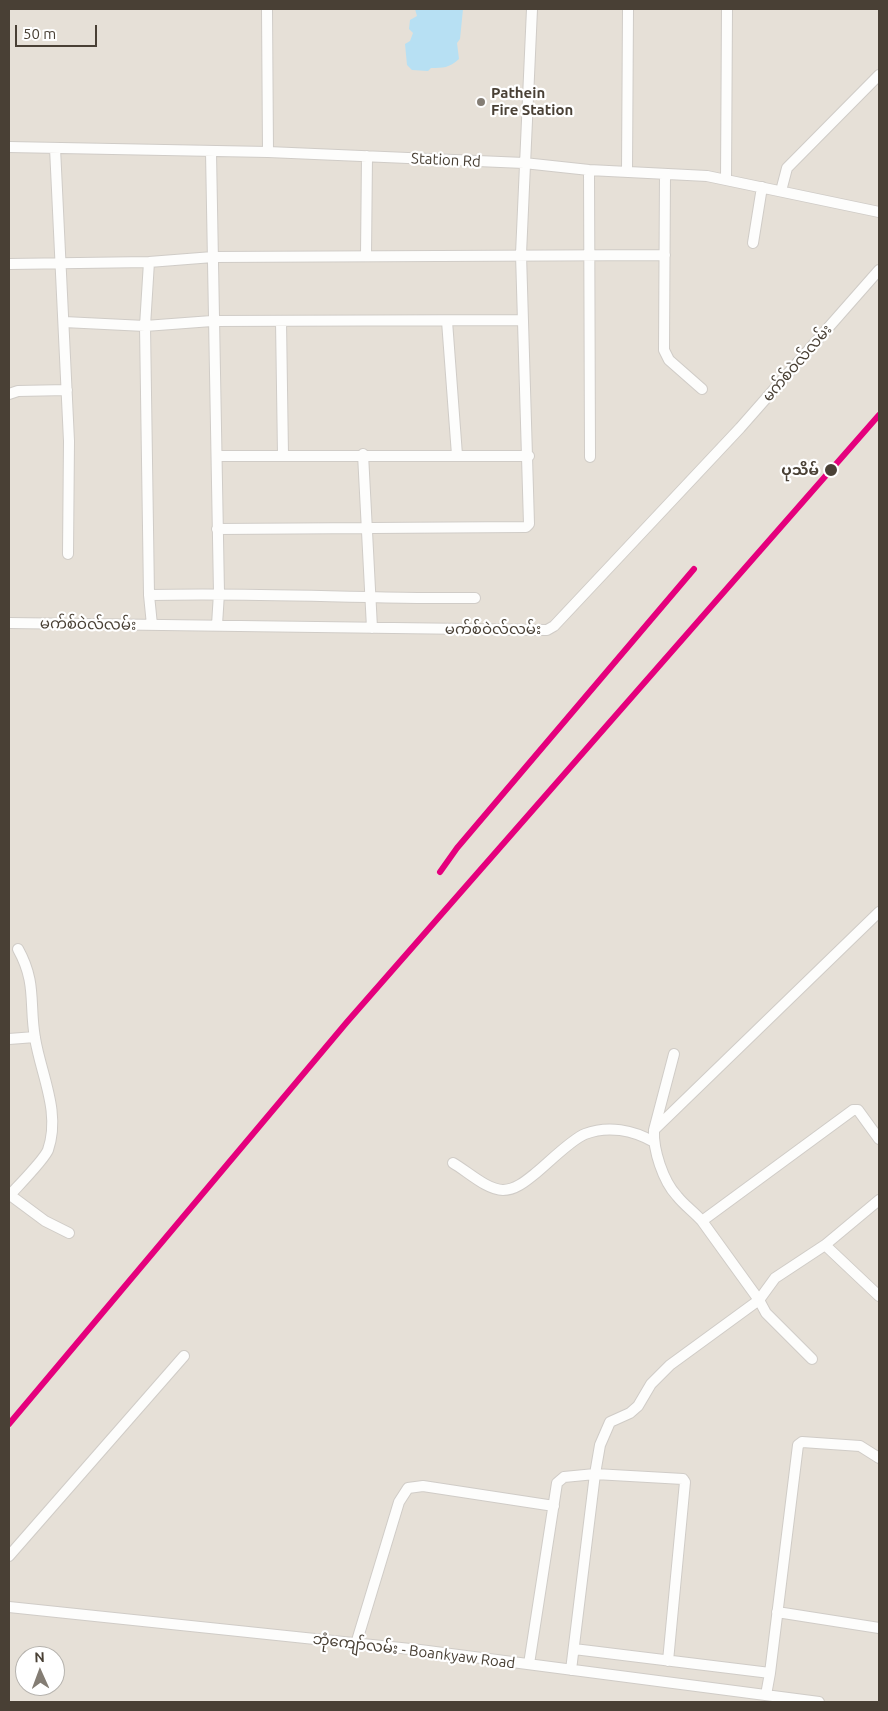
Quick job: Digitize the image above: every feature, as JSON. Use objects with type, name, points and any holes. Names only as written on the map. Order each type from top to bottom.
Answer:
[{"type":"street","points":[[267,9],[268,152]]},
{"type":"street","points":[[217,529],[526,527],[530,520],[529,456],[522,320],[521,254],[532,9]]},
{"type":"street","points":[[627,172],[628,9]]},
{"type":"street","points":[[726,9],[726,180]]},
{"type":"street","points":[[781,190],[787,168],[879,75]]},
{"type":"street","name":"Station Rd","points":[[9,147],[268,152],[367,156],[524,163],[589,170],[707,176],[879,212]]},
{"type":"street","points":[[55,148],[67,390],[68,554]]},
{"type":"street","points":[[211,152],[212,321],[217,456],[218,625]]},
{"type":"street","points":[[366,256],[367,156]]},
{"type":"street","points":[[589,170],[590,457]]},
{"type":"street","points":[[665,174],[664,350],[669,360],[702,389]]},
{"type":"street","points":[[753,243],[762,187]]},
{"type":"street","points":[[9,264],[149,262],[213,257],[521,254],[665,255]]},
{"type":"street","points":[[149,262],[145,326],[149,595],[152,624]]},
{"type":"street","name":"မက်စ်ဝဲလ်လမ်း","points":[[9,623],[539,630],[554,626],[740,428],[879,270]]},
{"type":"street","points":[[64,322],[145,326],[212,321],[522,320]]},
{"type":"street","points":[[281,321],[283,455]]},
{"type":"street","points":[[447,321],[457,455]]},
{"type":"street","points":[[9,394],[18,391],[67,390]]},
{"type":"street","points":[[217,456],[364,454],[529,456]]},
{"type":"street","points":[[364,454],[372,628]]},
{"type":"street","points":[[149,595],[219,593],[372,599],[475,598]]},
{"type":"street","points":[[654,1130],[879,912]]},
{"type":"street","points":[[18,949],[28,972],[34,1005],[35,1037],[51,1102],[52,1130],[48,1152],[9,1196],[45,1221],[69,1233]]},
{"type":"street","points":[[9,1039],[35,1037]]},
{"type":"street","points":[[674,1054],[654,1130],[654,1142],[660,1163],[676,1196],[702,1221],[759,1300],[766,1313],[812,1359]]},
{"type":"street","points":[[702,1221],[852,1110],[858,1110],[862,1114],[879,1139]]},
{"type":"street","points":[[453,1163],[494,1188],[504,1190],[527,1180],[584,1134],[612,1129],[636,1132],[654,1142]]},
{"type":"street","points":[[571,1670],[595,1474],[600,1445],[610,1422],[638,1406],[651,1384],[670,1365],[759,1300],[775,1278],[825,1245],[879,1200]]},
{"type":"street","points":[[825,1245],[879,1296]]},
{"type":"street","points":[[9,1556],[184,1356]]},
{"type":"street","points":[[766,1695],[798,1444],[802,1442],[860,1446],[879,1458]]},
{"type":"street","points":[[529,1664],[557,1483],[561,1478],[595,1474],[683,1479],[685,1482],[668,1661]]},
{"type":"street","points":[[356,1644],[399,1502],[408,1488],[423,1486],[554,1506]]},
{"type":"street","name":"ဘုံကျော်လမ်း - Boankyaw Road","points":[[9,1607],[529,1664],[819,1702]]},
{"type":"street","points":[[777,1612],[879,1628]]},
{"type":"street","points":[[574,1649],[770,1673]]},
{"type":"shaded area","points":[[9,9],[879,9],[879,1702],[9,1702]]},
{"type":"water","points":[[415,9],[463,9],[460,39],[457,43],[459,59],[446,67],[431,68],[428,71],[412,70],[407,65],[405,44],[410,41],[413,33],[409,29],[410,20],[417,16]]},
{"type":"transit line","points":[[9,1424],[347,1022],[879,415]]},
{"type":"transit line","points":[[440,872],[457,848],[694,569]]},
{"type":"place","name":"Pathein Fire Station","points":[[481,102]]},
{"type":"place","name":"ပုသိမ်","points":[[831,470]]}]
